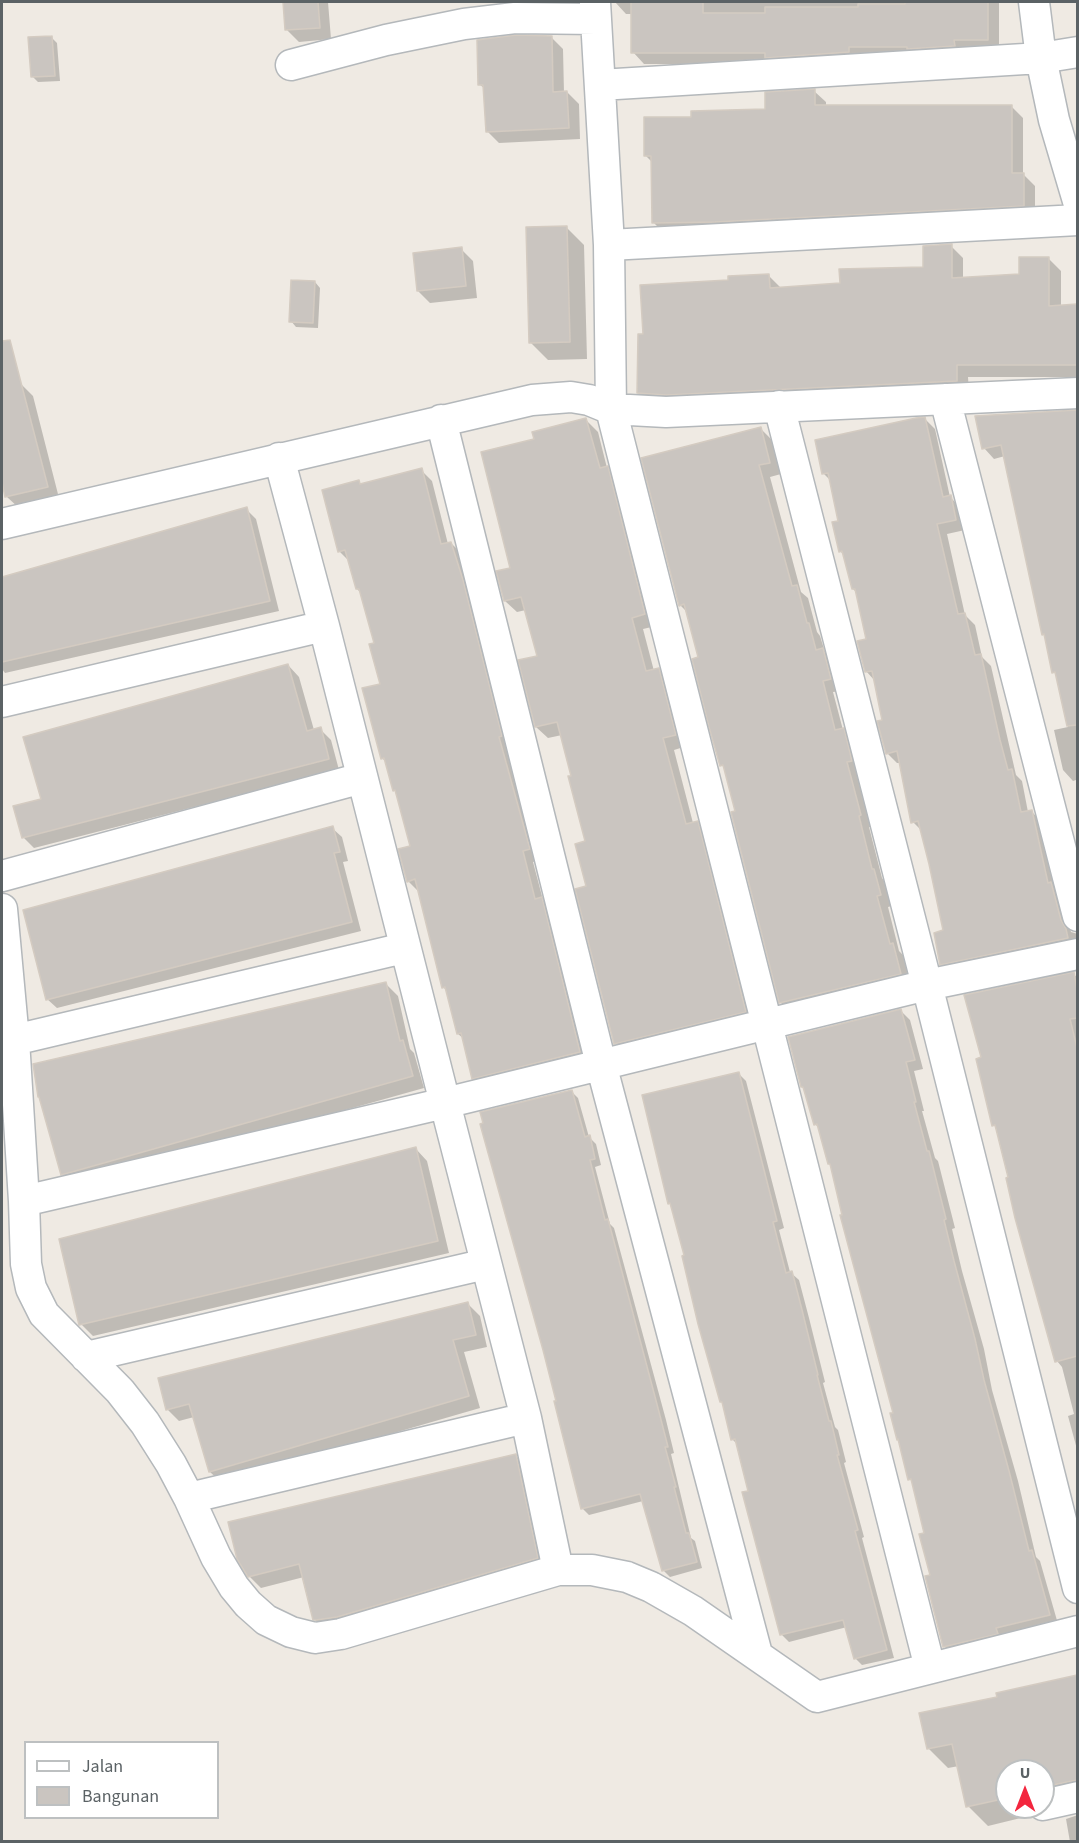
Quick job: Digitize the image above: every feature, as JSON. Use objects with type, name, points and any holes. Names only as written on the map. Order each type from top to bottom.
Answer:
[{"type":"street","points":[[1034,2],[1041,58],[1054,120],[1077,201]]},
{"type":"street","points":[[291,65],[386,40],[464,24],[595,10],[609,245],[611,409],[930,1668]]},
{"type":"street","points":[[600,85],[1041,58],[1077,52]]},
{"type":"street","points":[[609,245],[1077,220]]},
{"type":"street","points":[[2,524],[532,400],[558,397],[589,400],[611,409],[666,411],[1077,393]]},
{"type":"street","points":[[945,399],[1077,916]]},
{"type":"street","points":[[778,406],[927,985],[1077,1588]]},
{"type":"street","points":[[441,420],[601,1064],[757,1654]]},
{"type":"street","points":[[279,458],[526,1418],[558,1570]]},
{"type":"street","points":[[2,702],[324,626]]},
{"type":"street","points":[[2,876],[362,778]]},
{"type":"street","points":[[2,909],[14,1040],[26,1264],[31,1287],[44,1314],[120,1391],[145,1423],[171,1464],[216,1557],[234,1587],[266,1620],[291,1632],[315,1638],[370,1627],[558,1570],[592,1570],[627,1576],[651,1587],[693,1611],[817,1697],[1077,1631]]},
{"type":"street","points":[[14,1040],[404,948]]},
{"type":"street","points":[[24,1201],[445,1103],[927,985],[1077,954]]},
{"type":"street","points":[[86,1357],[486,1264]]},
{"type":"street","points":[[189,1498],[526,1418]]},
{"type":"street","points":[[1055,1802],[1077,1797]]},
{"type":"building","points":[[283,2],[318,2],[320,28],[285,30]]},
{"type":"building","points":[[631,2],[703,2],[703,13],[765,13],[765,7],[858,7],[858,4],[905,4],[905,2],[988,2],[988,40],[954,40],[955,46],[907,49],[907,47],[849,47],[849,52],[765,58],[765,53],[631,53]]},
{"type":"building","points":[[516,35],[552,36],[553,92],[567,91],[569,128],[486,132],[483,85],[478,85],[477,40]]},
{"type":"building","points":[[52,36],[55,76],[31,77],[28,37]]},
{"type":"building","points":[[815,89],[815,105],[1012,105],[1012,173],[1024,173],[1024,206],[715,222],[652,223],[651,156],[644,156],[644,117],[691,117],[691,111],[765,109],[765,92]]},
{"type":"building","points":[[567,226],[570,342],[529,343],[526,227]]},
{"type":"building","points":[[952,244],[952,278],[1019,274],[1019,257],[1049,257],[1049,306],[1077,304],[1077,365],[957,365],[957,381],[666,395],[637,393],[638,334],[643,334],[640,285],[728,280],[728,276],[769,274],[770,288],[840,283],[839,269],[923,267],[923,246]]},
{"type":"building","points":[[462,247],[466,286],[417,291],[413,253]]},
{"type":"building","points":[[291,280],[315,281],[313,323],[289,322]]},
{"type":"building","points":[[10,340],[48,487],[5,497],[2,482],[2,341]]},
{"type":"building","points":[[1077,410],[1077,725],[1067,726],[1055,672],[1052,673],[1044,634],[1042,635],[1001,445],[982,449],[975,416]]},
{"type":"building","points":[[925,417],[943,497],[951,495],[956,520],[937,524],[958,614],[965,613],[975,655],[981,654],[1008,770],[1012,769],[1021,812],[1032,810],[1048,883],[1051,882],[1068,938],[940,965],[934,933],[943,930],[929,864],[918,821],[911,823],[897,751],[886,754],[877,721],[882,720],[872,671],[865,672],[857,641],[866,639],[855,589],[852,589],[842,551],[839,552],[832,522],[838,521],[828,473],[822,474],[815,440]]},
{"type":"building","points":[[586,418],[600,468],[608,466],[645,614],[632,618],[646,671],[659,668],[676,735],[663,738],[686,824],[698,821],[746,1012],[614,1044],[575,889],[586,886],[575,844],[585,841],[568,776],[571,776],[557,722],[535,727],[518,660],[537,656],[521,597],[504,601],[496,571],[510,568],[481,452],[534,439],[532,432]]},
{"type":"building","points":[[761,427],[770,463],[759,465],[792,586],[797,585],[816,650],[823,648],[831,679],[823,681],[835,730],[844,728],[852,761],[847,762],[872,869],[874,869],[881,895],[877,896],[901,974],[779,1003],[731,812],[735,811],[723,765],[720,766],[692,659],[698,657],[684,604],[679,606],[641,458]]},
{"type":"building","points":[[422,468],[441,544],[451,542],[463,580],[502,736],[499,737],[530,849],[523,851],[535,899],[542,897],[580,1052],[472,1079],[461,1033],[457,1034],[445,987],[442,988],[415,879],[407,882],[398,849],[410,846],[395,790],[393,791],[384,758],[381,759],[362,688],[380,684],[369,644],[374,643],[345,550],[338,552],[322,490],[359,480],[360,484]]},
{"type":"building","points":[[247,507],[270,601],[2,662],[2,577]]},
{"type":"building","points":[[288,664],[307,731],[321,727],[329,759],[22,838],[13,806],[41,799],[23,737]]},
{"type":"building","points":[[333,826],[340,852],[334,853],[352,922],[46,1000],[23,910]]},
{"type":"building","points":[[1074,972],[1077,990],[1077,1018],[1070,1019],[1077,1048],[1077,1356],[1055,1362],[1015,1218],[995,1125],[992,1126],[976,1059],[981,1057],[964,995]]},
{"type":"building","points":[[386,982],[400,1041],[403,1040],[413,1076],[61,1175],[38,1097],[33,1064]]},
{"type":"building","points":[[901,1009],[915,1060],[906,1062],[916,1102],[914,1102],[927,1151],[929,1151],[954,1261],[1029,1551],[1032,1550],[1050,1615],[996,1628],[998,1634],[943,1647],[925,1576],[930,1575],[919,1534],[924,1533],[911,1479],[908,1480],[890,1413],[893,1413],[840,1215],[842,1215],[830,1164],[828,1164],[817,1124],[814,1125],[803,1087],[801,1087],[788,1037]]},
{"type":"building","points":[[739,1072],[777,1221],[773,1222],[786,1273],[792,1271],[817,1375],[829,1421],[831,1421],[839,1455],[837,1455],[858,1530],[855,1531],[887,1650],[854,1659],[843,1620],[780,1635],[742,1492],[748,1491],[735,1439],[731,1440],[698,1324],[682,1256],[684,1255],[670,1203],[668,1204],[642,1095]]},
{"type":"building","points":[[572,1090],[585,1137],[590,1135],[595,1159],[590,1160],[605,1220],[608,1219],[668,1447],[665,1447],[676,1487],[674,1487],[686,1533],[689,1533],[697,1562],[662,1571],[640,1494],[581,1509],[543,1350],[480,1124],[483,1123],[480,1112]]},
{"type":"building","points":[[416,1147],[438,1241],[79,1325],[59,1239]]},
{"type":"building","points":[[468,1302],[476,1335],[453,1340],[469,1396],[209,1472],[189,1404],[166,1410],[158,1378]]},
{"type":"building","points":[[516,1454],[538,1558],[337,1617],[316,1620],[313,1620],[299,1564],[248,1577],[237,1559],[228,1522]]},
{"type":"building","points":[[1077,1675],[1077,1780],[1055,1785],[1055,1759],[995,1759],[995,1801],[966,1807],[952,1744],[927,1749],[919,1713],[997,1697],[996,1693]]}]
